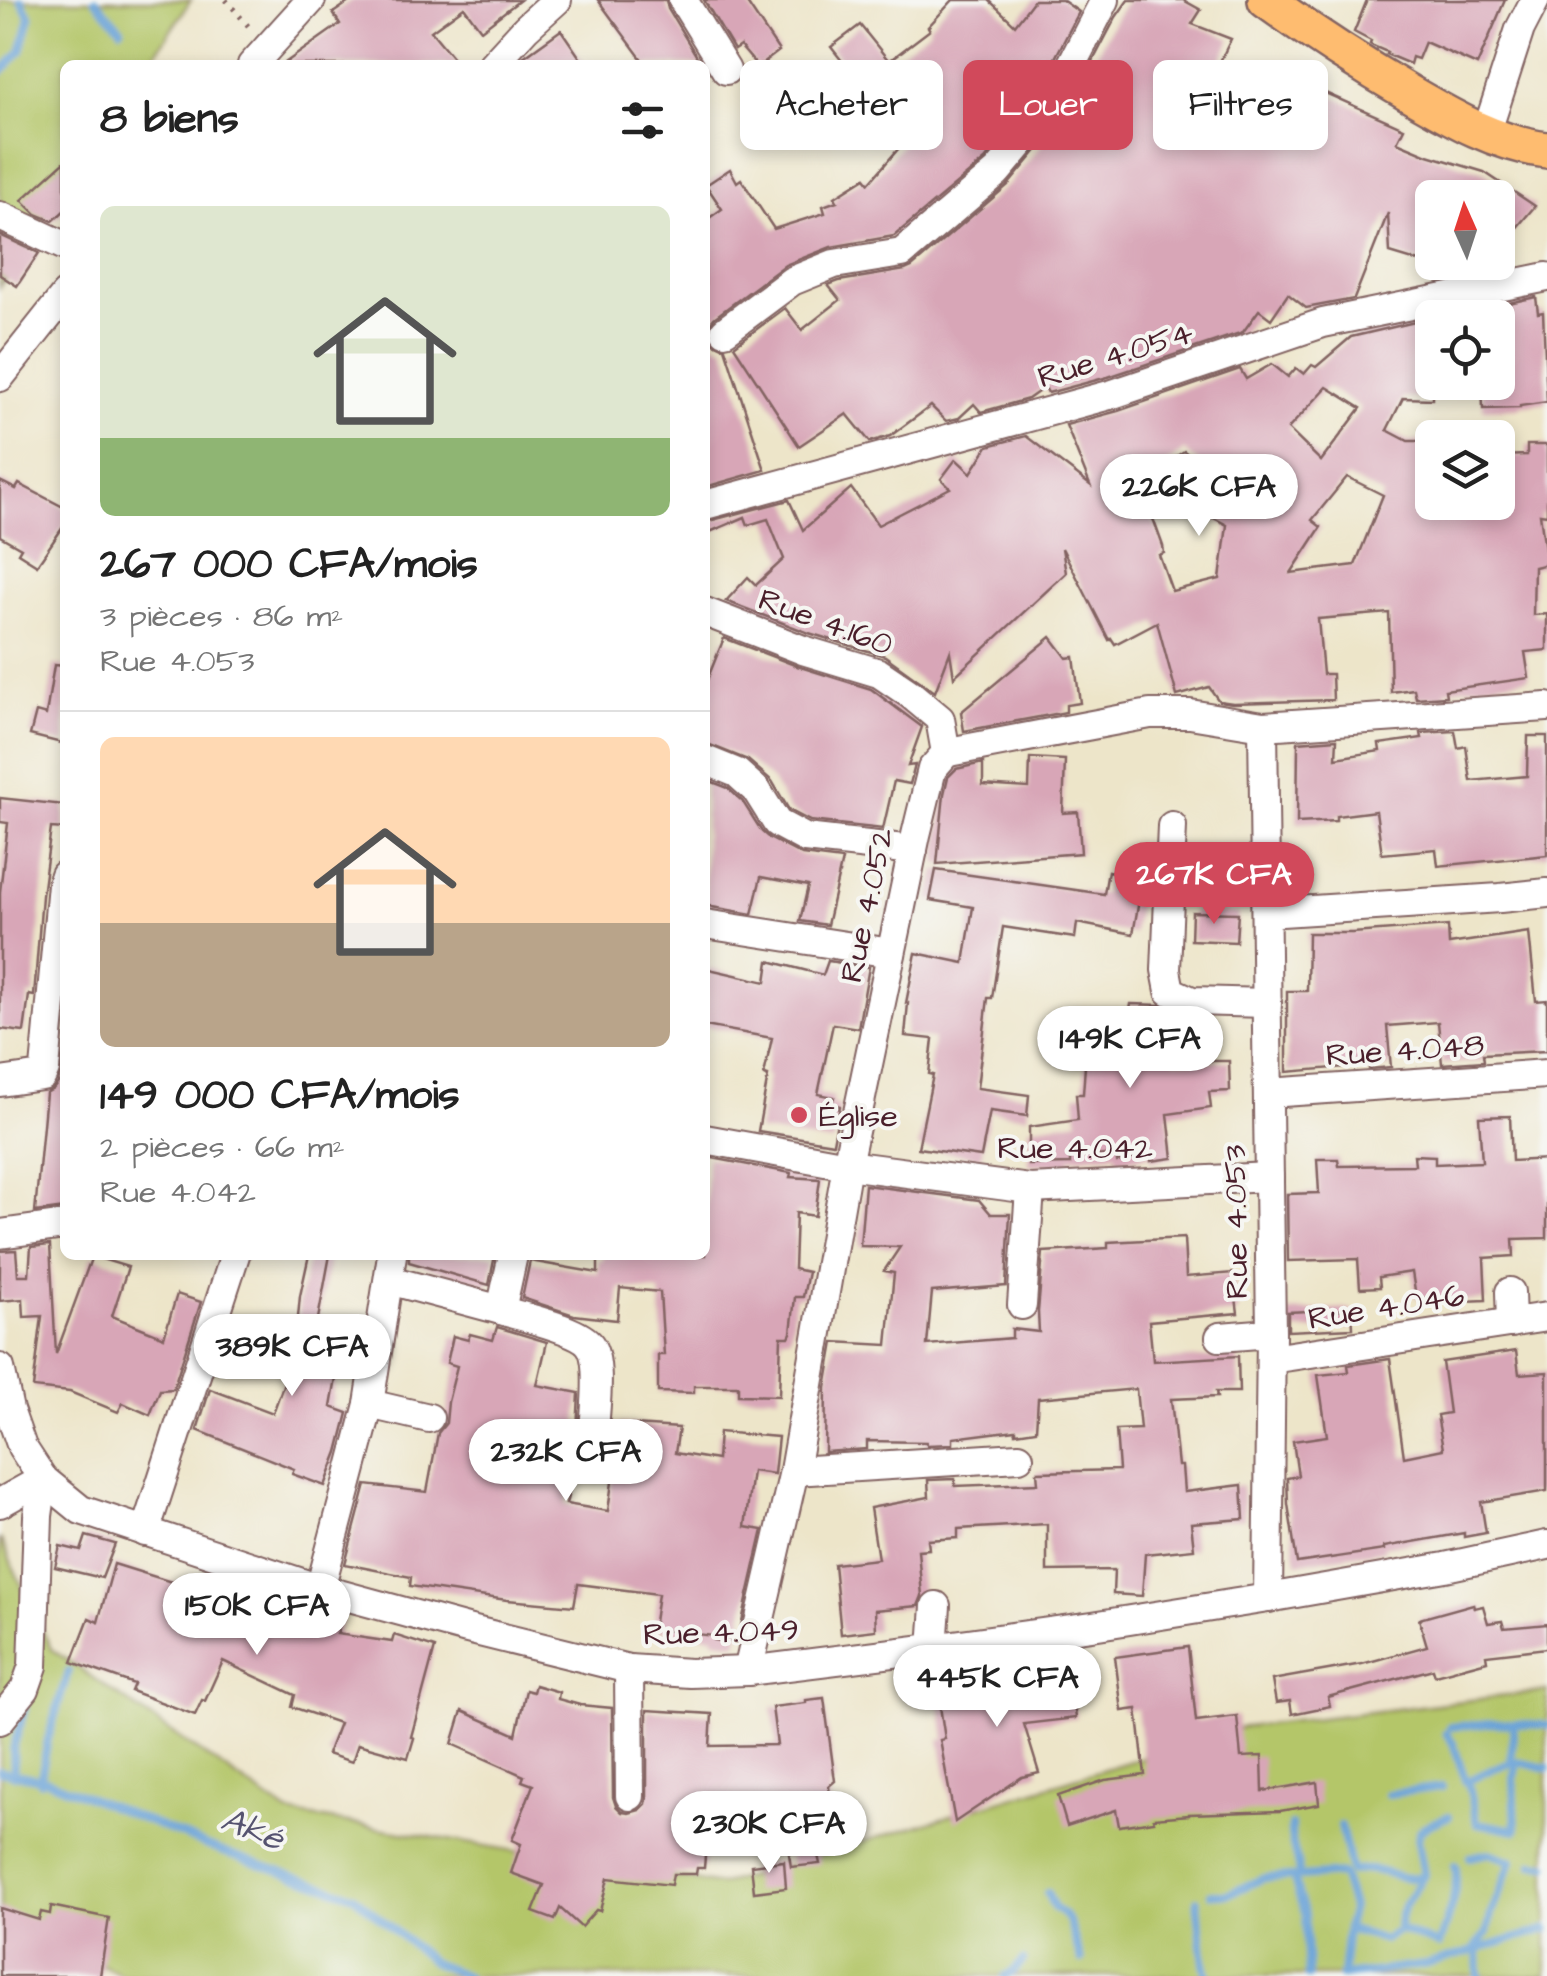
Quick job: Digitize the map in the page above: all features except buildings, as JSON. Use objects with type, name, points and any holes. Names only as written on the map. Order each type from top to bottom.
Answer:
[{"type":"main road","points":[[1266,0],[1309,15],[1378,75],[1454,119],[1486,134],[1547,150]]},
{"type":"street","points":[[259,56],[311,0]]},
{"type":"street","points":[[497,60],[557,0]]},
{"type":"street","points":[[683,0],[726,70]]},
{"type":"street","points":[[726,331],[792,281],[834,264],[902,253],[997,172],[1046,114],[1105,0]]},
{"type":"street","points":[[1486,134],[1520,29],[1535,0]]},
{"type":"street","points":[[0,216],[60,244]]},
{"type":"street","name":"Rue 4.054","points":[[710,504],[1113,394],[1323,323],[1547,277]]},
{"type":"street","points":[[0,377],[60,301]]},
{"type":"street","name":"Rue 4.160","points":[[710,614],[786,644],[879,673],[940,719],[946,753]]},
{"type":"street","points":[[946,753],[1150,714],[1190,714],[1263,726],[1547,708]]},
{"type":"street","name":"Rue 4.053","points":[[1263,726],[1271,1346],[1268,1598]]},
{"type":"street","name":"Rue 4.052","points":[[748,1671],[794,1471],[847,1165],[913,850],[932,769],[946,753]]},
{"type":"street","points":[[710,762],[737,773],[757,791],[777,823],[805,838],[913,850]]},
{"type":"street","points":[[1172,826],[1166,970],[1170,991],[1192,1002],[1267,1004]]},
{"type":"street","points":[[1266,913],[1547,893]]},
{"type":"street","points":[[0,1082],[36,1079],[45,1069],[60,906]]},
{"type":"street","points":[[710,925],[892,953]]},
{"type":"street","name":"Rue 4.048","points":[[1268,1093],[1547,1074]]},
{"type":"street","name":"Rue 4.042","points":[[710,1139],[847,1165],[1030,1188],[1269,1177]]},
{"type":"street","points":[[1022,1304],[1030,1188]]},
{"type":"street","points":[[0,1234],[60,1227]]},
{"type":"street","points":[[145,1532],[232,1260]]},
{"type":"street","points":[[501,1310],[512,1260]]},
{"type":"street","points":[[320,1590],[369,1404],[391,1268],[588,1342],[595,1356],[594,1432]]},
{"type":"street","name":"Rue 4.046","points":[[1510,1292],[1511,1323]]},
{"type":"street","name":"Rue 4.046","points":[[1220,1337],[1271,1346],[1547,1317]]},
{"type":"street","name":"Rue 4.049","points":[[0,1368],[22,1446],[43,1480],[81,1510],[320,1590],[629,1669],[748,1671],[933,1648],[1268,1598],[1547,1546]]},
{"type":"street","points":[[369,1404],[429,1418]]},
{"type":"street","points":[[794,1471],[1019,1457]]},
{"type":"street","points":[[0,1502],[43,1480]]},
{"type":"street","points":[[0,1720],[31,1678],[43,1480]]},
{"type":"street","points":[[933,1648],[936,1606]]},
{"type":"street","points":[[629,1669],[630,1796]]},
{"type":"path","points":[[226,0],[259,56]]},
{"type":"green space","points":[[0,0],[191,0],[151,60],[60,60],[60,197],[0,287]]},
{"type":"green space","points":[[0,1538],[51,1649],[288,1813],[720,1885],[1244,1727],[1547,1691],[1547,1976],[124,1976],[0,1913]]},
{"type":"waterway","points":[[0,73],[21,51],[30,17],[21,0]]},
{"type":"waterway","points":[[95,0],[121,29]]},
{"type":"waterway","points":[[40,1782],[68,1672]]},
{"type":"waterway","points":[[14,1775],[13,1749],[25,1708]]},
{"type":"waterway","points":[[1450,1727],[1489,1723],[1547,1725]]},
{"type":"waterway","points":[[1514,1724],[1511,1763],[1468,1781],[1477,1823],[1516,1830],[1517,1762],[1547,1768]]},
{"type":"waterway","points":[[1446,1733],[1466,1782]]},
{"type":"waterway","name":"Aké","points":[[0,1771],[46,1780],[220,1851],[354,1896],[433,1963],[466,1976]]},
{"type":"waterway","points":[[1388,1794],[1442,1787]]},
{"type":"waterway","points":[[1347,1929],[1384,1940],[1399,1930],[1404,1908],[1424,1875],[1419,1832],[1449,1816]]},
{"type":"waterway","points":[[1291,1826],[1299,1877],[1342,1874],[1352,1907],[1342,1976]]},
{"type":"waterway","points":[[1341,1826],[1351,1872],[1372,1870],[1421,1877]]},
{"type":"waterway","points":[[1470,1857],[1489,1853],[1512,1861],[1487,1933],[1474,1949]]},
{"type":"waterway","points":[[1533,1864],[1547,1865]]},
{"type":"waterway","points":[[1399,1930],[1439,1945],[1454,1893],[1455,1865]]},
{"type":"waterway","points":[[1211,1894],[1228,1894],[1264,1878],[1293,1877],[1305,1915],[1308,1976]]},
{"type":"waterway","points":[[1047,1893],[1054,1908],[1069,1921],[1081,1960]]},
{"type":"waterway","points":[[1197,1900],[1207,1976]]},
{"type":"waterway","name":"Aké","points":[[1342,1976],[1425,1965],[1547,1929]]},
{"type":"waterway","points":[[1478,1949],[1479,1976]]},
{"type":"waterway","points":[[1005,1976],[1023,1961]]},
{"type":"place","name":"Église","points":[[799,1115]]}]
